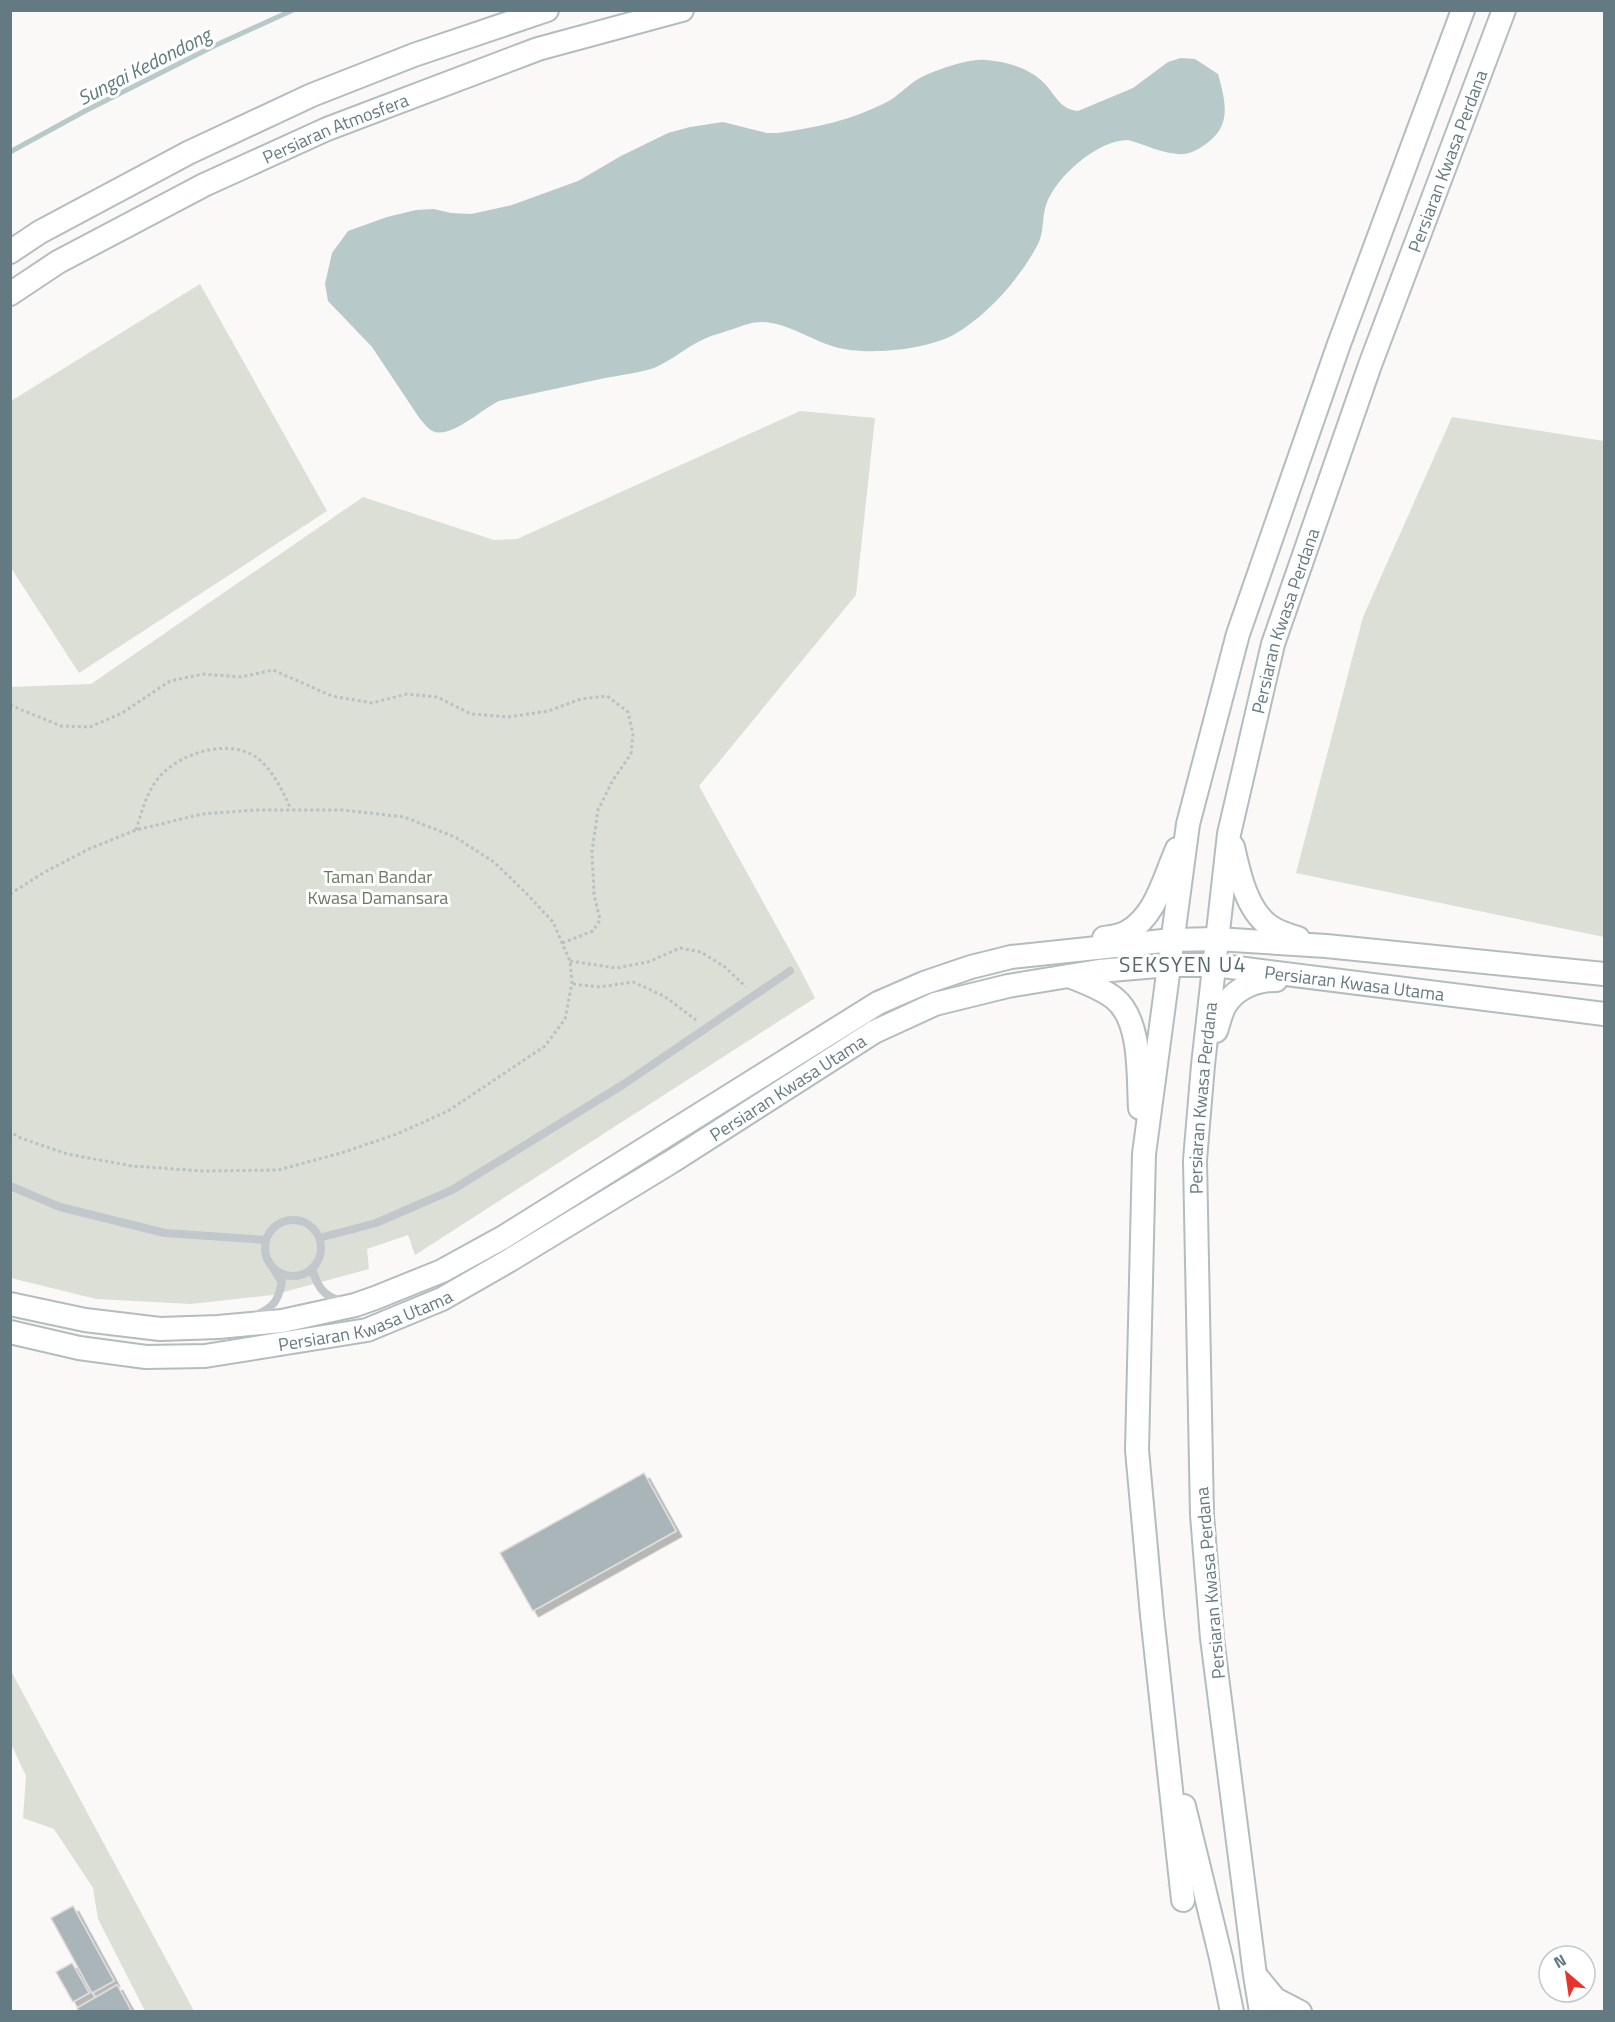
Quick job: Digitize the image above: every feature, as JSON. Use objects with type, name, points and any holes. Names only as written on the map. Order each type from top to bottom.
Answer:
[{"type":"main road","name":"Persiaran Atmosfera","points":[[10,252],[40,232],[188,153],[312,95],[414,55],[547,10]]},
{"type":"main road","name":"Persiaran Atmosfera","points":[[10,294],[58,262],[204,184],[327,129],[538,49],[682,10]]},
{"type":"main road","points":[[1447,10],[1447,56]]},
{"type":"main road","name":"Persiaran Kwasa Perdana","points":[[1183,1900],[1137,1450],[1144,1155],[1188,824],[1238,634],[1339,344],[1463,10]]},
{"type":"main road","name":"Persiaran Kwasa Perdana","points":[[1261,2012],[1212,1638],[1203,1515],[1196,1160],[1203,1065],[1229,834],[1273,644],[1370,365],[1504,13]]},
{"type":"main road","points":[[1011,957],[1125,934],[1139,924],[1150,911],[1188,824]]},
{"type":"main road","points":[[1229,834],[1242,881],[1254,907],[1266,924],[1280,933],[1326,946]]},
{"type":"main road","name":"Persiaran Kwasa Utama","points":[[10,1304],[85,1320],[160,1329],[282,1321],[355,1305],[442,1271],[502,1238],[878,1003],[924,983],[971,967],[1011,957],[1172,940],[1217,939],[1326,946],[1605,974]]},
{"type":"main road","name":"Persiaran Kwasa Utama","points":[[10,1332],[79,1348],[146,1357],[205,1356],[367,1329],[442,1299],[510,1260],[671,1162],[874,1032],[935,1004],[1008,986],[1069,976],[1169,965],[1214,965],[1605,1014]]},
{"type":"main road","points":[[1069,976],[1097,987],[1127,1010],[1134,1030],[1144,1155]]},
{"type":"main road","points":[[1203,1065],[1226,1004],[1237,993],[1258,980],[1319,978]]},
{"type":"main road","points":[[1167,1754],[1190,1824],[1232,2012]]},
{"type":"main road","points":[[1255,1975],[1275,1999],[1300,2012]]},
{"type":"lane","points":[[319,1238],[376,1223],[452,1190],[624,1084],[790,971]]},
{"type":"lane","points":[[10,1186],[60,1207],[165,1233],[267,1240]]},
{"type":"lane","points":[[218,1327],[266,1311],[278,1299],[282,1282],[267,1259],[267,1240],[276,1227],[292,1221],[308,1225],[319,1238],[321,1247],[320,1257],[312,1268],[299,1275],[290,1276],[280,1273],[273,1267]]},
{"type":"lane","points":[[312,1268],[317,1286],[328,1297],[355,1305]]},
{"type":"path","points":[[10,705],[61,726],[90,726],[122,713],[171,681],[203,674],[241,677],[273,670],[332,696],[372,703],[407,694],[437,697],[471,714],[508,717],[548,711],[581,699],[607,696],[628,712],[633,734],[631,754],[613,780],[598,810],[592,851],[594,894],[600,920],[593,931],[562,943]]},
{"type":"path","points":[[136,830],[144,803],[161,776],[182,760],[208,749],[237,749],[260,760],[278,780],[291,809]]},
{"type":"path","points":[[10,894],[43,873],[89,849],[136,830],[202,814],[291,809],[343,810],[404,817],[455,837],[494,862],[526,893],[553,922],[570,961],[572,983],[565,1019],[559,1028],[545,1046],[501,1077],[448,1112],[397,1134],[320,1159],[278,1170],[203,1171],[132,1166],[67,1154],[18,1137],[10,1131]]},
{"type":"path","points":[[570,961],[616,968],[648,962],[680,948],[701,952],[725,967],[755,996]]},
{"type":"path","points":[[572,983],[600,987],[633,982],[664,996],[707,1029]]},
{"type":"green space","points":[[200,284],[327,511],[79,673],[11,568],[11,401]]},
{"type":"green space","name":"Taman Bandar Kwasa Damansara","points":[[800,411],[875,418],[856,595],[699,786],[815,998],[415,1255],[408,1235],[367,1249],[369,1269],[273,1295],[191,1304],[96,1299],[11,1278],[10,687],[91,684],[363,497],[494,540],[517,539]]},
{"type":"green space","points":[[1452,417],[1604,441],[1604,937],[1296,873],[1363,617]]},
{"type":"green space","points":[[10,1671],[194,2011],[145,2011],[98,1919],[93,1888],[54,1829],[23,1818],[26,1776],[11,1744]]},
{"type":"shaded area","points":[[1181,58],[1195,59],[1218,74],[1225,106],[1222,125],[1218,133],[1200,148],[1187,154],[1165,152],[1128,140],[1104,146],[1092,153],[1068,172],[1051,194],[1046,205],[1040,240],[1013,282],[980,317],[955,334],[929,344],[896,350],[848,350],[826,344],[781,325],[752,323],[706,338],[654,368],[499,401],[459,426],[435,432],[420,419],[372,347],[328,301],[325,284],[332,253],[348,231],[387,217],[416,210],[434,209],[471,214],[512,205],[578,181],[621,156],[668,133],[723,122],[767,133],[819,126],[874,108],[934,72],[979,60],[1002,62],[1025,70],[1044,83],[1062,104],[1078,111],[1133,88],[1168,62]]},
{"type":"building","points":[[644,1473],[676,1531],[533,1611],[500,1553]]},
{"type":"building","points":[[73,1906],[114,1981],[92,1993],[51,1918]]},
{"type":"building","points":[[72,1963],[89,1993],[73,2002],[56,1972]]},
{"type":"building","points":[[117,1985],[132,2012],[79,2012],[77,2008]]},
{"type":"waterway","name":"Sungai Kedondong","points":[[10,152],[85,111],[214,46],[293,10]]},
{"type":"district","name":"SEKSYEN U4","points":[[1183,964]]}]
